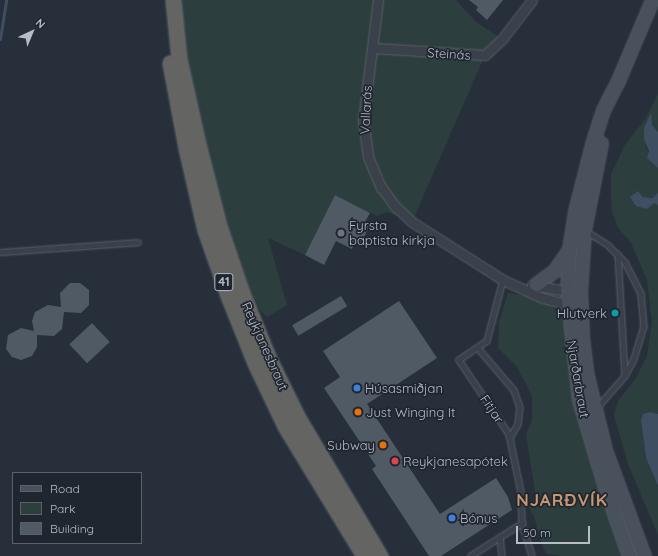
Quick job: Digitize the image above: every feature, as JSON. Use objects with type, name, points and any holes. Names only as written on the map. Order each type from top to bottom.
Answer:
[{"type":"highway","name":"Reykjanesbraut","points":[[164,0],[170,60],[186,148],[205,230],[255,363],[285,426],[364,556]]},
{"type":"highway","name":"Reykjanesbraut","points":[[173,0],[180,59],[198,144],[220,226],[242,293],[268,357],[298,418],[380,556]]},
{"type":"main road","name":"Njarðarbraut","points":[[629,556],[596,460],[579,400],[567,305],[567,292],[569,250],[575,211],[593,141],[603,110],[617,83],[652,0]]},
{"type":"main road","name":"Njarðarbraut","points":[[617,83],[598,156],[584,230],[580,307],[586,372],[605,450],[644,556]]},
{"type":"main road","points":[[536,284],[554,271],[569,250]]},
{"type":"street","name":"Vallarás","points":[[378,0],[363,128],[368,157],[381,187],[395,206],[412,222],[503,280],[522,287],[543,298],[580,307]]},
{"type":"street","name":"Steinás","points":[[373,48],[485,55],[502,39],[527,2]]},
{"type":"street","points":[[522,287],[536,284],[567,292],[580,292]]},
{"type":"lane","points":[[584,230],[598,236],[618,254],[639,289],[644,326],[633,361],[625,376],[595,409]]},
{"type":"lane","points":[[0,252],[138,242]]},
{"type":"lane","points":[[618,254],[625,376]]},
{"type":"lane","name":"Fitjar","points":[[503,280],[487,341],[459,360],[510,438],[521,492],[522,523],[532,556]]},
{"type":"lane","points":[[478,348],[514,390],[520,407],[518,424],[510,438]]},
{"type":"lane","points":[[470,556],[522,523]]},
{"type":"lane","points":[[500,537],[502,556]]},
{"type":"green space","points":[[173,0],[456,0],[476,22],[502,39],[485,55],[412,222],[387,212],[377,216],[335,195],[305,255],[268,238],[287,305],[267,317],[242,293],[219,226]]},
{"type":"green space","points":[[658,94],[658,132],[652,125],[646,147],[658,168],[658,193],[652,198],[643,197],[641,194],[634,200],[636,206],[654,203],[658,205],[658,414],[650,412],[641,420],[646,458],[658,486],[658,535],[628,464],[614,415],[618,401],[636,378],[647,356],[652,322],[647,280],[631,243],[618,228],[612,212],[611,174],[625,145],[646,118]]},
{"type":"green space","points":[[508,293],[528,296],[553,306],[564,323],[625,556],[561,556],[547,554],[543,548],[534,516],[528,507],[537,504],[526,434],[532,421],[532,396],[517,367],[498,348],[499,322]]},
{"type":"water","points":[[651,113],[652,125],[658,132],[658,168],[647,158],[649,151],[644,139],[644,128]]},
{"type":"water","points":[[638,191],[643,197],[652,198],[658,193],[658,205],[654,203],[647,209],[636,206],[630,197]]},
{"type":"water","points":[[650,412],[658,414],[658,486],[646,458],[641,420],[643,414]]},
{"type":"building","points":[[469,0],[503,0],[487,20],[476,10],[478,7]]},
{"type":"building","name":"Fyrsta baptista kirkja","points":[[335,195],[370,213],[365,222],[370,225],[360,245],[355,242],[352,249],[336,241],[324,265],[305,255]]},
{"type":"building","points":[[70,283],[80,283],[89,290],[89,305],[81,313],[64,312],[62,329],[54,336],[37,335],[37,347],[32,356],[21,360],[12,357],[6,349],[8,335],[21,328],[34,331],[32,321],[35,312],[48,305],[61,307],[60,293]]},
{"type":"building","points":[[341,296],[347,306],[298,336],[292,325]]},
{"type":"building","points":[[399,301],[437,358],[367,404],[440,514],[496,478],[508,497],[512,510],[441,556],[429,556],[372,469],[376,466],[324,388],[340,377],[323,351]]},
{"type":"building","points":[[92,323],[110,342],[87,363],[69,344]]},
{"type":"waterway","points":[[0,39],[6,0]]},
{"type":"place","name":"Fyrsta baptista kirkja","points":[[341,233]]},
{"type":"place","name":"Hlutverk","points":[[615,313]]},
{"type":"place","name":"Húsasmiðjan","points":[[357,388]]},
{"type":"place","name":"Just Winging It","points":[[358,412]]},
{"type":"place","name":"Subway","points":[[383,445]]},
{"type":"place","name":"Reykjanesapótek","points":[[395,461]]},
{"type":"place","name":"Bónus","points":[[452,518]]},
{"type":"district","name":"NJARÐVÍK","points":[[562,500]]}]
